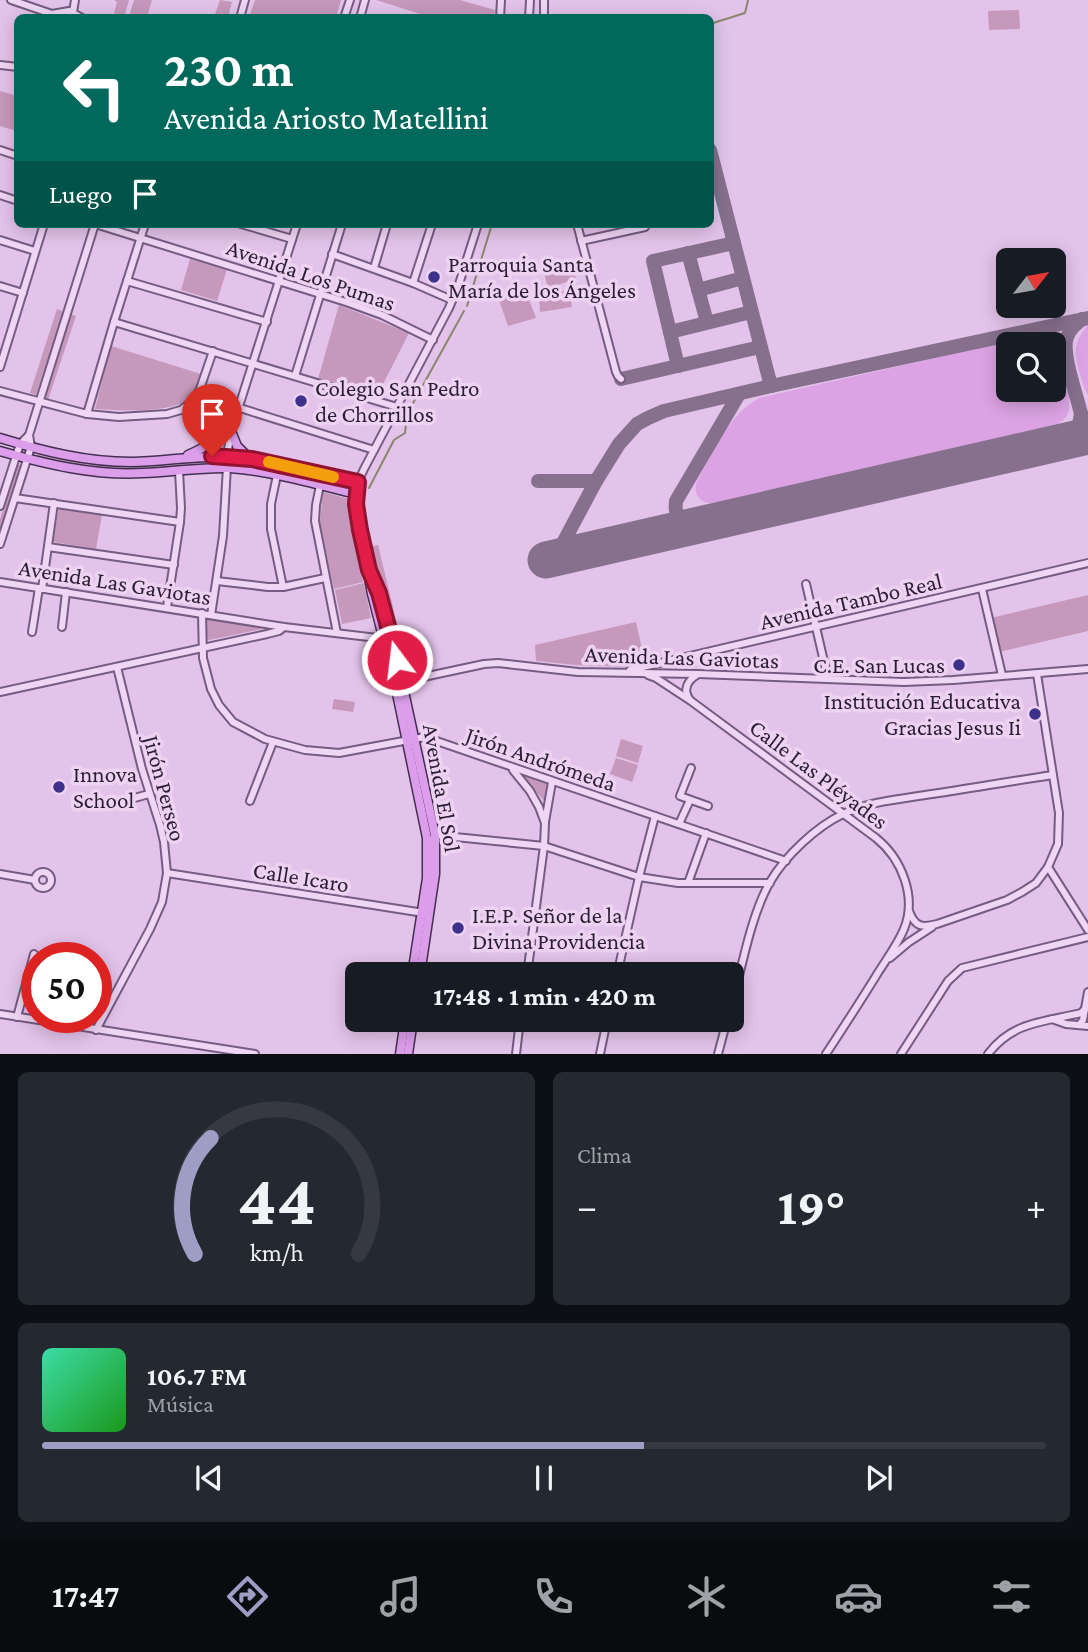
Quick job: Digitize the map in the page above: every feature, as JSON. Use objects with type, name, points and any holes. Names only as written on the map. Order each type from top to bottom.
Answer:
[{"type":"main road","points":[[178,458],[210,444],[235,419]]},
{"type":"main road","points":[[231,431],[239,450],[252,459]]},
{"type":"main road","points":[[0,438],[63,455],[101,461],[228,457],[252,459],[358,482]]},
{"type":"main road","points":[[0,451],[64,467],[103,472],[141,474],[227,468],[277,475],[356,494]]},
{"type":"main road","name":"Avenida El Sol","points":[[358,482],[356,494],[360,530],[369,570],[379,593],[435,835],[435,874],[415,962]]},
{"type":"main road","name":"Avenida El Sol","points":[[411,739],[427,838],[428,870],[421,962]]},
{"type":"main road","points":[[400,1054],[403,1032]]},
{"type":"main road","points":[[408,1054],[411,1032]]},
{"type":"street","points":[[11,0],[48,14]]},
{"type":"street","points":[[72,12],[75,0]]},
{"type":"street","points":[[58,14],[65,11],[75,14]]},
{"type":"street","points":[[0,368],[3,347],[43,228]]},
{"type":"street","points":[[0,506],[20,444],[29,435],[94,228]]},
{"type":"street","name":"Avenida Los Pumas","points":[[108,228],[382,315],[433,340]]},
{"type":"street","points":[[87,414],[144,228]]},
{"type":"street","points":[[255,228],[292,239]]},
{"type":"street","points":[[211,615],[225,513],[231,431],[296,228]]},
{"type":"street","points":[[295,376],[341,228]]},
{"type":"street","points":[[373,268],[386,228]]},
{"type":"street","points":[[413,283],[431,228]]},
{"type":"street","name":"Avenida El Sol","points":[[358,482],[452,300],[477,228]]},
{"type":"street","points":[[578,228],[616,372],[621,379]]},
{"type":"street","points":[[581,241],[640,228]]},
{"type":"street","points":[[0,240],[35,251]]},
{"type":"street","points":[[332,254],[452,300]]},
{"type":"street","points":[[127,281],[267,322]]},
{"type":"street","points":[[0,286],[23,293]]},
{"type":"street","points":[[114,322],[397,407]]},
{"type":"street","points":[[0,391],[87,414],[167,414],[181,410],[197,397],[213,351]]},
{"type":"street","points":[[240,408],[374,450]]},
{"type":"street","points":[[0,544],[31,447],[29,435]]},
{"type":"street","points":[[167,607],[180,522],[179,471]]},
{"type":"street","points":[[277,475],[271,504],[271,529],[284,587]]},
{"type":"street","points":[[320,485],[315,521],[337,633]]},
{"type":"street","points":[[15,498],[180,522]]},
{"type":"street","points":[[32,632],[54,503]]},
{"type":"street","points":[[48,547],[174,565]]},
{"type":"street","name":"Avenida Tambo Real","points":[[621,673],[1088,563]]},
{"type":"street","points":[[217,581],[254,587],[284,587],[325,578]]},
{"type":"street","name":"Avenida Las Gaviotas","points":[[0,582],[284,627],[388,639]]},
{"type":"street","points":[[806,584],[828,679]]},
{"type":"street","points":[[982,589],[1002,675]]},
{"type":"street","points":[[62,627],[66,592]]},
{"type":"street","name":"Jirón Andrómeda","points":[[202,613],[203,648],[211,689],[219,705],[244,731],[272,742],[305,750],[339,752],[425,737],[786,861]]},
{"type":"street","points":[[0,692],[279,631],[284,627]]},
{"type":"street","points":[[685,657],[682,667],[687,674]]},
{"type":"street","name":"Avenida Las Gaviotas","points":[[399,683],[498,663],[578,672],[904,681],[953,680],[1088,669]]},
{"type":"street","name":"Jirón Perseo","points":[[112,999],[162,902],[167,873],[160,825],[142,769],[117,667]]},
{"type":"street","name":"Calle Las Pléyades","points":[[621,673],[653,677],[691,701],[885,845],[901,869],[908,909],[903,930],[826,1054]]},
{"type":"street","points":[[691,701],[686,696],[686,687],[691,678],[698,674]]},
{"type":"street","points":[[1037,674],[1059,813],[1058,844],[1048,867],[1088,930]]},
{"type":"street","points":[[250,800],[272,742]]},
{"type":"street","points":[[510,767],[530,791],[545,824]]},
{"type":"street","points":[[691,768],[681,796],[708,806]]},
{"type":"street","points":[[743,962],[757,912],[778,870],[812,834],[843,814],[879,803],[1053,775]]},
{"type":"street","points":[[529,962],[552,782]]},
{"type":"street","points":[[109,805],[149,794]]},
{"type":"street","points":[[679,824],[690,800]]},
{"type":"street","points":[[620,962],[655,816]]},
{"type":"street","points":[[688,883],[706,834]]},
{"type":"street","points":[[435,835],[544,846],[639,877],[678,883],[770,883]]},
{"type":"street","name":"Calle Las Pléyades","points":[[885,962],[937,924],[1007,900],[1036,883],[1048,867]]},
{"type":"street","name":"Calle Icaro","points":[[167,873],[426,913]]},
{"type":"street","points":[[0,874],[35,880]]},
{"type":"street","points":[[908,909],[912,918],[920,925],[926,927],[937,924]]},
{"type":"street","points":[[901,1054],[958,970],[1088,937]]},
{"type":"street","points":[[1079,1025],[1083,1020],[1088,992]]},
{"type":"street","points":[[17,1017],[21,1002]]},
{"type":"street","points":[[988,1054],[1004,1036],[1016,1029],[1081,1013],[1086,1007]]},
{"type":"street","points":[[0,1014],[21,1018]]},
{"type":"street","points":[[1052,1019],[1066,1024],[1088,1026]]},
{"type":"street","points":[[112,1032],[255,1054]]},
{"type":"street","points":[[516,1054],[519,1032]]},
{"type":"street","points":[[600,1054],[605,1032]]},
{"type":"street","points":[[718,1054],[724,1032]]},
{"type":"shaded area","points":[[114,0],[129,0],[125,14],[114,14],[117,2]]},
{"type":"shaded area","points":[[134,0],[152,0],[148,14],[130,14]]},
{"type":"shaded area","points":[[220,0],[232,2],[229,14],[215,14]]},
{"type":"shaded area","points":[[255,0],[341,0],[337,14],[250,14]]},
{"type":"shaded area","points":[[376,0],[460,0],[495,10],[494,14],[420,14]]},
{"type":"shaded area","points":[[1019,10],[1020,29],[989,30],[988,11]]},
{"type":"shaded area","points":[[0,91],[14,95],[14,130],[0,126]]},
{"type":"shaded area","points":[[190,259],[227,269],[217,301],[181,290]]},
{"type":"shaded area","points":[[572,264],[576,279],[548,288],[544,273]]},
{"type":"shaded area","points":[[525,289],[536,318],[508,326],[499,300]]},
{"type":"shaded area","points":[[569,290],[572,307],[540,312],[539,294]]},
{"type":"shaded area","points":[[339,305],[409,333],[377,396],[318,379]]},
{"type":"shaded area","points":[[57,309],[64,312],[36,395],[30,393]]},
{"type":"shaded area","points":[[70,314],[76,316],[48,400],[42,398]]},
{"type":"shaded area","points":[[111,346],[201,374],[195,391],[185,401],[174,406],[132,410],[95,409]]},
{"type":"shaded area","points":[[39,452],[64,458],[219,459],[219,465],[143,471],[88,468],[36,458]]},
{"type":"shaded area","points":[[236,460],[262,463],[349,483],[347,489],[236,466]]},
{"type":"shaded area","points":[[17,464],[23,466],[0,534],[0,519]]},
{"type":"shaded area","points":[[323,492],[349,499],[349,519],[363,582],[334,589],[320,523]]},
{"type":"shaded area","points":[[59,507],[102,515],[96,549],[53,542]]},
{"type":"shaded area","points":[[378,545],[409,673],[406,673],[372,546]]},
{"type":"shaded area","points":[[364,583],[371,618],[342,624],[335,590]]},
{"type":"shaded area","points":[[1088,595],[1088,631],[999,652],[991,618]]},
{"type":"shaded area","points":[[209,618],[267,628],[209,640],[206,638],[206,621]]},
{"type":"shaded area","points":[[636,622],[645,662],[624,667],[536,661],[535,645]]},
{"type":"shaded area","points":[[334,699],[355,702],[353,712],[332,709]]},
{"type":"shaded area","points":[[621,739],[643,746],[638,763],[616,756]]},
{"type":"shaded area","points":[[616,758],[638,765],[632,782],[610,774]]},
{"type":"shaded area","points":[[523,776],[547,782],[545,802]]},
{"type":"sand","points":[[1088,325],[1088,395],[1076,354],[1077,342]]},
{"type":"sand","points":[[996,344],[996,402],[1066,402],[1066,382],[1069,397],[1069,411],[1058,424],[715,503],[702,500],[697,494],[697,481],[730,424],[748,405],[759,398]]},
{"type":"waterway","points":[[714,23],[745,13],[748,0]]},
{"type":"waterway","points":[[467,306],[491,228]]},
{"type":"waterway","points":[[369,488],[394,440],[405,433],[407,414],[464,311]]},
{"type":"taxiway","points":[[714,165],[771,386]]},
{"type":"taxiway","points":[[678,366],[653,261],[734,243]]},
{"type":"taxiway","points":[[688,253],[707,322]]},
{"type":"taxiway","points":[[698,290],[743,278]]},
{"type":"taxiway","points":[[670,332],[751,312]]},
{"type":"taxiway","points":[[555,558],[619,444],[637,424],[648,418],[664,411],[771,386],[1088,318]]},
{"type":"taxiway","points":[[1082,319],[1068,334],[1066,354],[1081,414],[1088,423]]},
{"type":"taxiway","points":[[621,379],[760,347]]},
{"type":"taxiway","points":[[694,527],[679,518],[676,501],[739,394]]},
{"type":"taxiway","points":[[1063,442],[1078,430],[1081,414]]},
{"type":"taxiway","points":[[538,481],[596,481]]},
{"type":"runway","points":[[546,560],[1088,436]]},
{"type":"slow traffic","points":[[269,462],[333,477]]},
{"type":"place","name":"Parroquia Santa María de los Ángeles","points":[[434,277]]},
{"type":"place","name":"Colegio San Pedro de Chorrillos","points":[[301,401]]},
{"type":"place","name":"C.E. San Lucas","points":[[959,665]]},
{"type":"place","name":"Institución Educativa Gracias Jesus Ii","points":[[1035,714]]},
{"type":"place","name":"Innova School","points":[[59,787]]},
{"type":"place","name":"I.E.P. Señor de la Divina Providencia","points":[[458,928]]},
{"type":"route","points":[[212,456],[252,459],[358,482],[356,504],[360,530],[369,570],[379,593],[397,660]]}]
